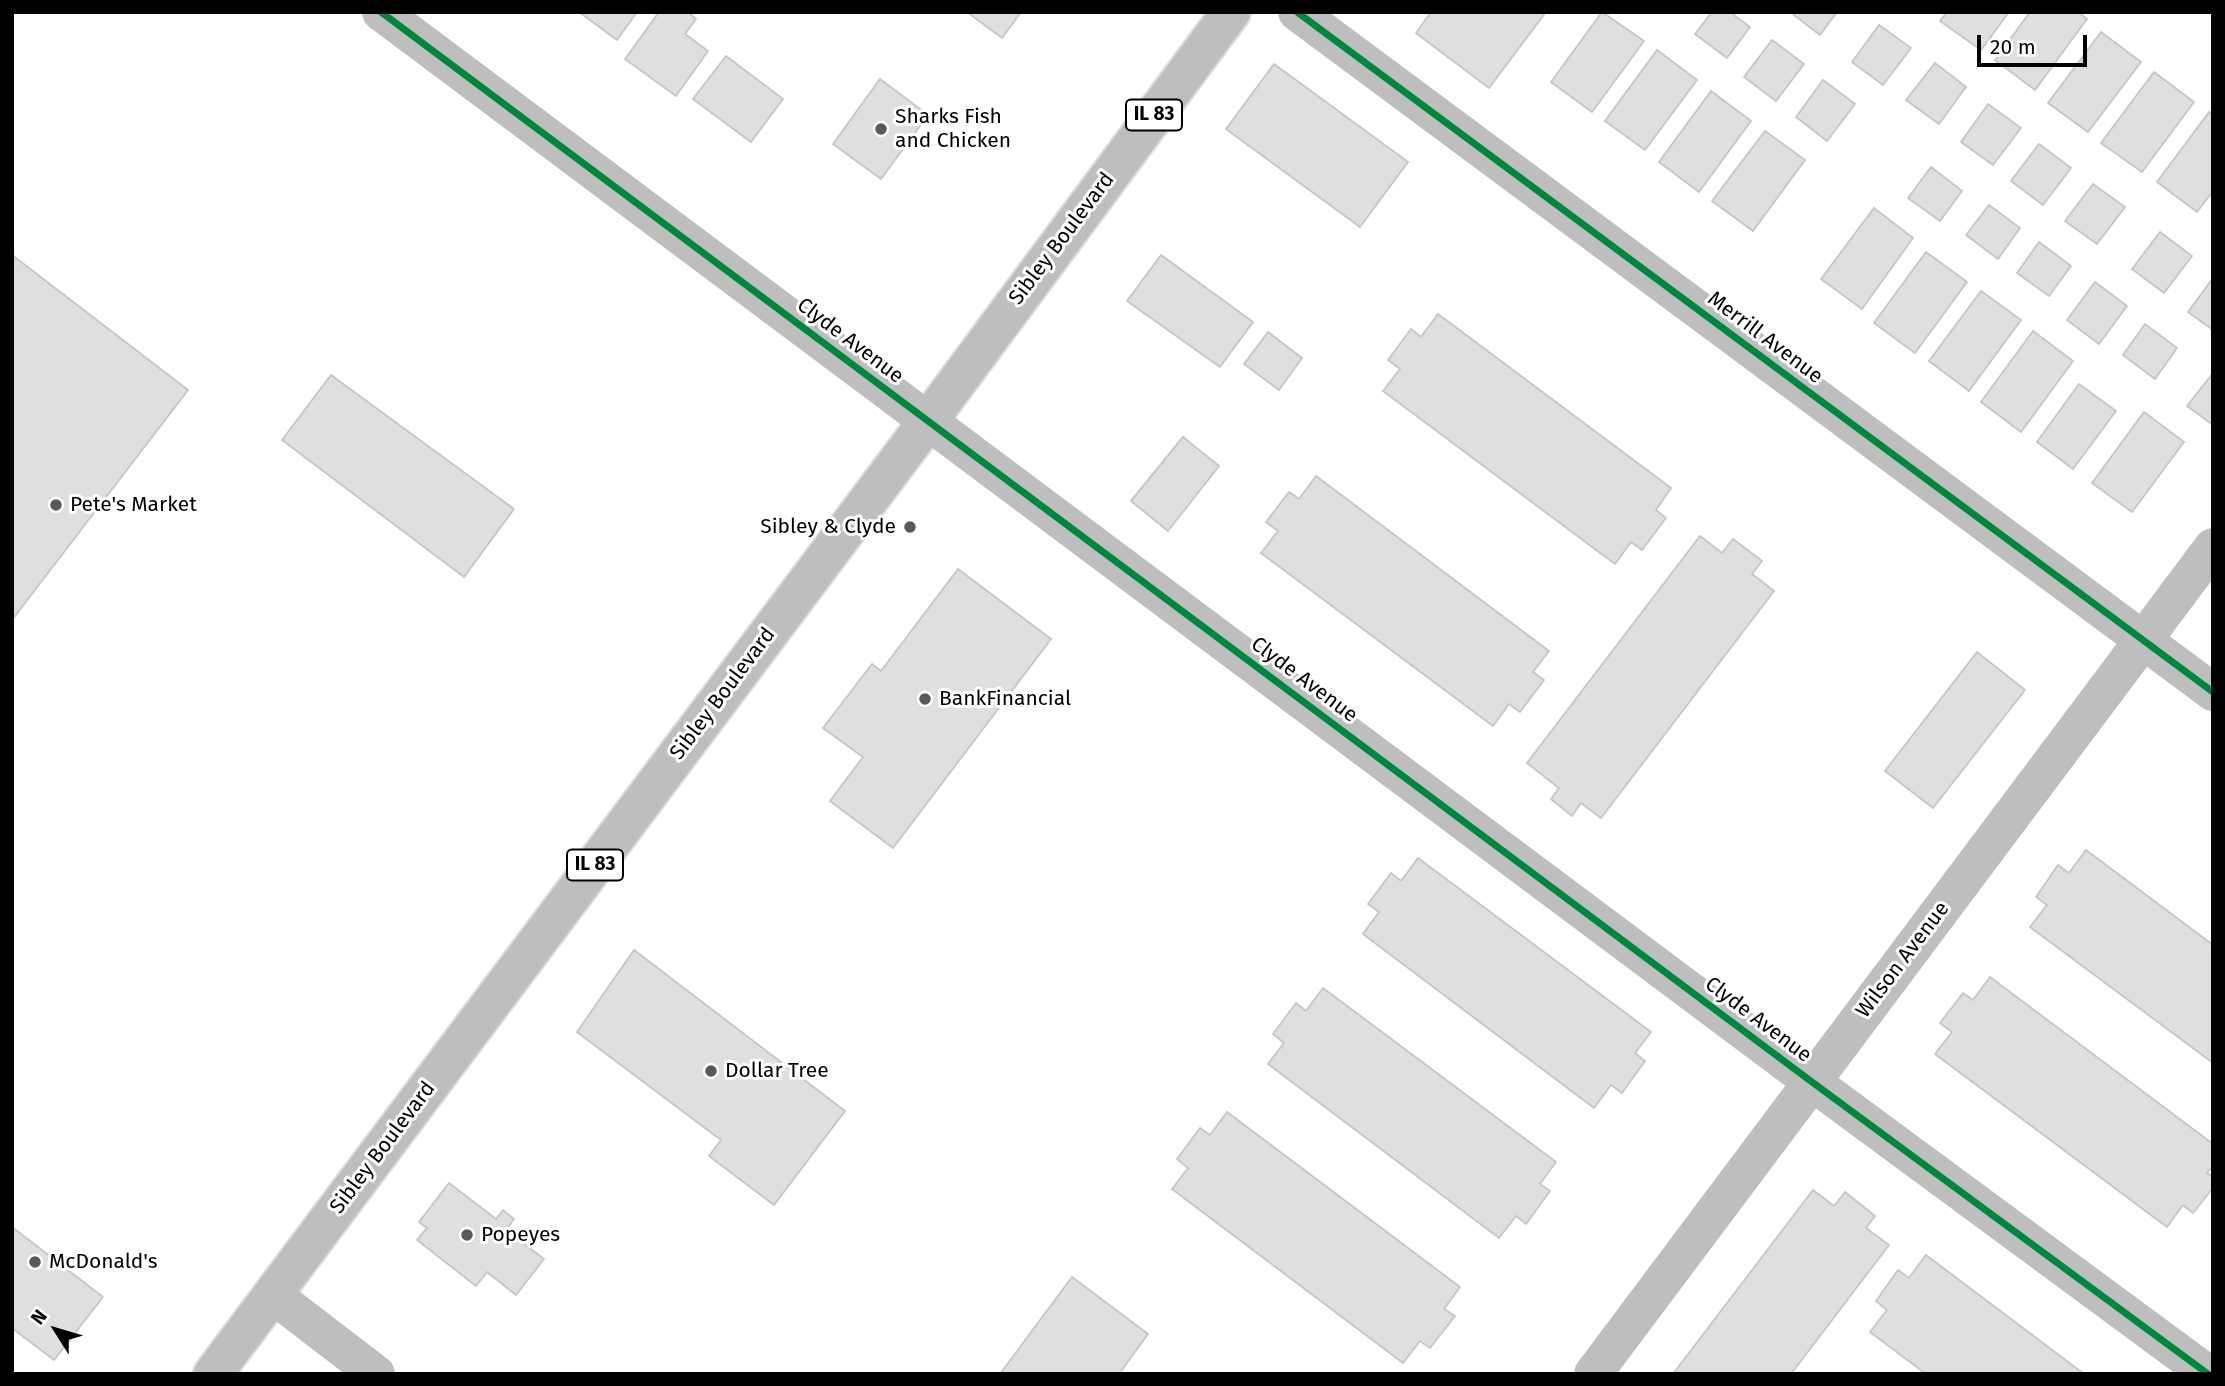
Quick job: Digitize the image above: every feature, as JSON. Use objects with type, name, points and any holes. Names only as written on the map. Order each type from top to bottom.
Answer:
[{"type":"street","name":"Clyde Avenue","points":[[381,12],[1812,1082],[2208,1374]]},
{"type":"street","name":"Sibley Boulevard","points":[[214,1374],[928,421],[1230,12]]},
{"type":"street","name":"Merrill Avenue","points":[[1297,12],[2213,692]]},
{"type":"street","name":"Wilson Avenue","points":[[1593,1374],[2213,547]]},
{"type":"street","points":[[273,1295],[376,1374]]},
{"type":"building","points":[[579,12],[637,12],[617,40]]},
{"type":"building","points":[[659,12],[688,12],[696,19],[685,34],[708,51],[676,96],[625,59]]},
{"type":"building","points":[[967,12],[1021,12],[1002,38]]},
{"type":"building","points":[[1431,12],[1546,12],[1489,88],[1416,33]]},
{"type":"building","points":[[1602,12],[1644,41],[1592,112],[1551,82]]},
{"type":"building","points":[[1712,12],[1730,12],[1750,27],[1727,58],[1695,34]]},
{"type":"building","points":[[1790,12],[1837,12],[1820,35]]},
{"type":"building","points":[[1947,12],[2009,12],[1981,50],[1940,21]]},
{"type":"building","points":[[2030,12],[2078,12],[2087,19],[2035,90],[1995,60]]},
{"type":"building","points":[[1879,25],[1911,48],[1883,85],[1852,62]]},
{"type":"building","points":[[2101,32],[2141,62],[2088,132],[2048,103]]},
{"type":"building","points":[[1772,40],[1804,64],[1776,101],[1744,77]]},
{"type":"building","points":[[1657,50],[1697,80],[1645,150],[1605,121]]},
{"type":"building","points":[[726,56],[783,99],[751,142],[693,99]]},
{"type":"building","points":[[1935,63],[1966,87],[1939,124],[1906,100]]},
{"type":"building","points":[[1274,64],[1408,162],[1360,227],[1226,129]]},
{"type":"building","points":[[2154,72],[2194,102],[2142,172],[2101,143]]},
{"type":"building","name":"Sharks Fish and Chicken","points":[[880,79],[928,115],[881,179],[833,144]]},
{"type":"building","points":[[1823,80],[1855,104],[1827,141],[1796,117]]},
{"type":"building","points":[[1711,91],[1751,121],[1699,192],[1659,162]]},
{"type":"building","points":[[1988,104],[2021,128],[1993,165],[1961,142]]},
{"type":"building","points":[[2209,112],[2213,114],[2213,191],[2197,212],[2157,182]]},
{"type":"building","points":[[1765,131],[1805,160],[1753,231],[1712,201]]},
{"type":"building","points":[[2039,144],[2071,168],[2043,205],[2011,181]]},
{"type":"building","points":[[1931,167],[1962,191],[1940,221],[1908,198]]},
{"type":"building","points":[[2093,184],[2125,207],[2097,244],[2065,221]]},
{"type":"building","points":[[1989,205],[2020,228],[1998,259],[1966,235]]},
{"type":"building","points":[[1874,208],[1913,238],[1862,309],[1821,279]]},
{"type":"building","points":[[2160,232],[2192,256],[2164,293],[2132,269]]},
{"type":"building","points":[[2039,242],[2071,266],[2049,296],[2017,273]]},
{"type":"building","points":[[1926,252],[1967,282],[1915,353],[1874,323]]},
{"type":"building","name":"Pete's Market","points":[[12,255],[188,390],[12,620]]},
{"type":"building","points":[[1161,255],[1253,322],[1220,367],[1127,301]]},
{"type":"building","points":[[2213,278],[2213,330],[2188,312]]},
{"type":"building","points":[[2095,282],[2127,306],[2099,344],[2067,320]]},
{"type":"building","points":[[1981,291],[2021,320],[1969,391],[1929,361]]},
{"type":"building","points":[[1438,314],[1671,488],[1656,510],[1666,518],[1642,550],[1631,542],[1615,564],[1383,391],[1400,369],[1388,360],[1411,329],[1421,337]]},
{"type":"building","points":[[2145,324],[2177,348],[2155,379],[2123,355]]},
{"type":"building","points":[[2033,331],[2073,361],[2021,432],[1981,402]]},
{"type":"building","points":[[1268,332],[1302,358],[1279,390],[1244,364]]},
{"type":"building","points":[[2213,373],[2213,425],[2187,406]]},
{"type":"building","points":[[331,375],[514,509],[464,577],[282,440]]},
{"type":"building","points":[[2079,384],[2116,411],[2073,469],[2037,442]]},
{"type":"building","points":[[2144,412],[2184,442],[2132,512],[2092,483]]},
{"type":"building","points":[[1183,437],[1219,466],[1168,531],[1131,501]]},
{"type":"building","points":[[1316,476],[1549,651],[1533,672],[1544,680],[1520,712],[1509,704],[1493,726],[1261,553],[1278,531],[1266,522],[1289,492],[1299,499]]},
{"type":"building","points":[[1700,536],[1722,553],[1733,539],[1762,561],[1752,574],[1774,591],[1601,818],[1581,803],[1572,816],[1551,799],[1559,788],[1527,763]]},
{"type":"building","name":"BankFinancial","points":[[958,569],[1051,639],[893,848],[830,801],[863,757],[823,728],[872,664],[881,671]]},
{"type":"building","points":[[1977,652],[2025,690],[1933,808],[1885,771]]},
{"type":"building","points":[[2086,850],[2213,945],[2213,1063],[2030,927],[2047,905],[2036,897],[2058,865],[2069,873]]},
{"type":"building","points":[[1418,858],[1651,1032],[1635,1053],[1645,1061],[1622,1093],[1611,1085],[1594,1108],[1363,934],[1379,912],[1368,904],[1391,873],[1401,881]]},
{"type":"building","name":"Dollar Tree","points":[[634,950],[845,1111],[774,1205],[709,1156],[721,1140],[577,1032]]},
{"type":"building","points":[[1990,977],[2213,1144],[2213,1166],[2207,1173],[2213,1177],[2213,1188],[2193,1213],[2183,1205],[2167,1227],[1935,1054],[1952,1032],[1940,1023],[1963,993],[1973,1000]]},
{"type":"building","points":[[1323,988],[1556,1162],[1540,1184],[1550,1191],[1526,1224],[1516,1216],[1499,1238],[1268,1064],[1284,1043],[1273,1034],[1296,1003],[1306,1011]]},
{"type":"building","points":[[1227,1112],[1460,1287],[1444,1309],[1455,1316],[1430,1348],[1420,1341],[1403,1363],[1172,1189],[1188,1168],[1177,1159],[1200,1128],[1210,1135]]},
{"type":"building","name":"Popeyes","points":[[449,1183],[496,1219],[503,1210],[514,1219],[506,1230],[544,1259],[516,1295],[487,1272],[476,1286],[417,1240],[427,1228],[419,1222]]},
{"type":"building","points":[[1813,1190],[1834,1206],[1845,1192],[1875,1216],[1866,1228],[1889,1245],[1791,1374],[1673,1374]]},
{"type":"building","name":"McDonald's","points":[[12,1227],[103,1297],[54,1360],[12,1328]]},
{"type":"building","points":[[1926,1255],[2084,1374],[1926,1374],[1870,1332],[1887,1310],[1876,1301],[1898,1270],[1909,1278]]},
{"type":"building","points":[[1072,1277],[1148,1334],[1119,1374],[1000,1374]]},
{"type":"cycle path","points":[[381,12],[1812,1082],[2208,1374]]},
{"type":"cycle path","points":[[1297,12],[2213,692]]},
{"type":"place","name":"Sharks Fish and Chicken","points":[[881,129]]},
{"type":"place","name":"Pete's Market","points":[[56,505]]},
{"type":"place","name":"Sibley & Clyde","points":[[910,527]]},
{"type":"place","name":"BankFinancial","points":[[925,699]]},
{"type":"place","name":"Dollar Tree","points":[[711,1071]]},
{"type":"place","name":"Popeyes","points":[[467,1235]]},
{"type":"place","name":"McDonald's","points":[[35,1262]]}]
